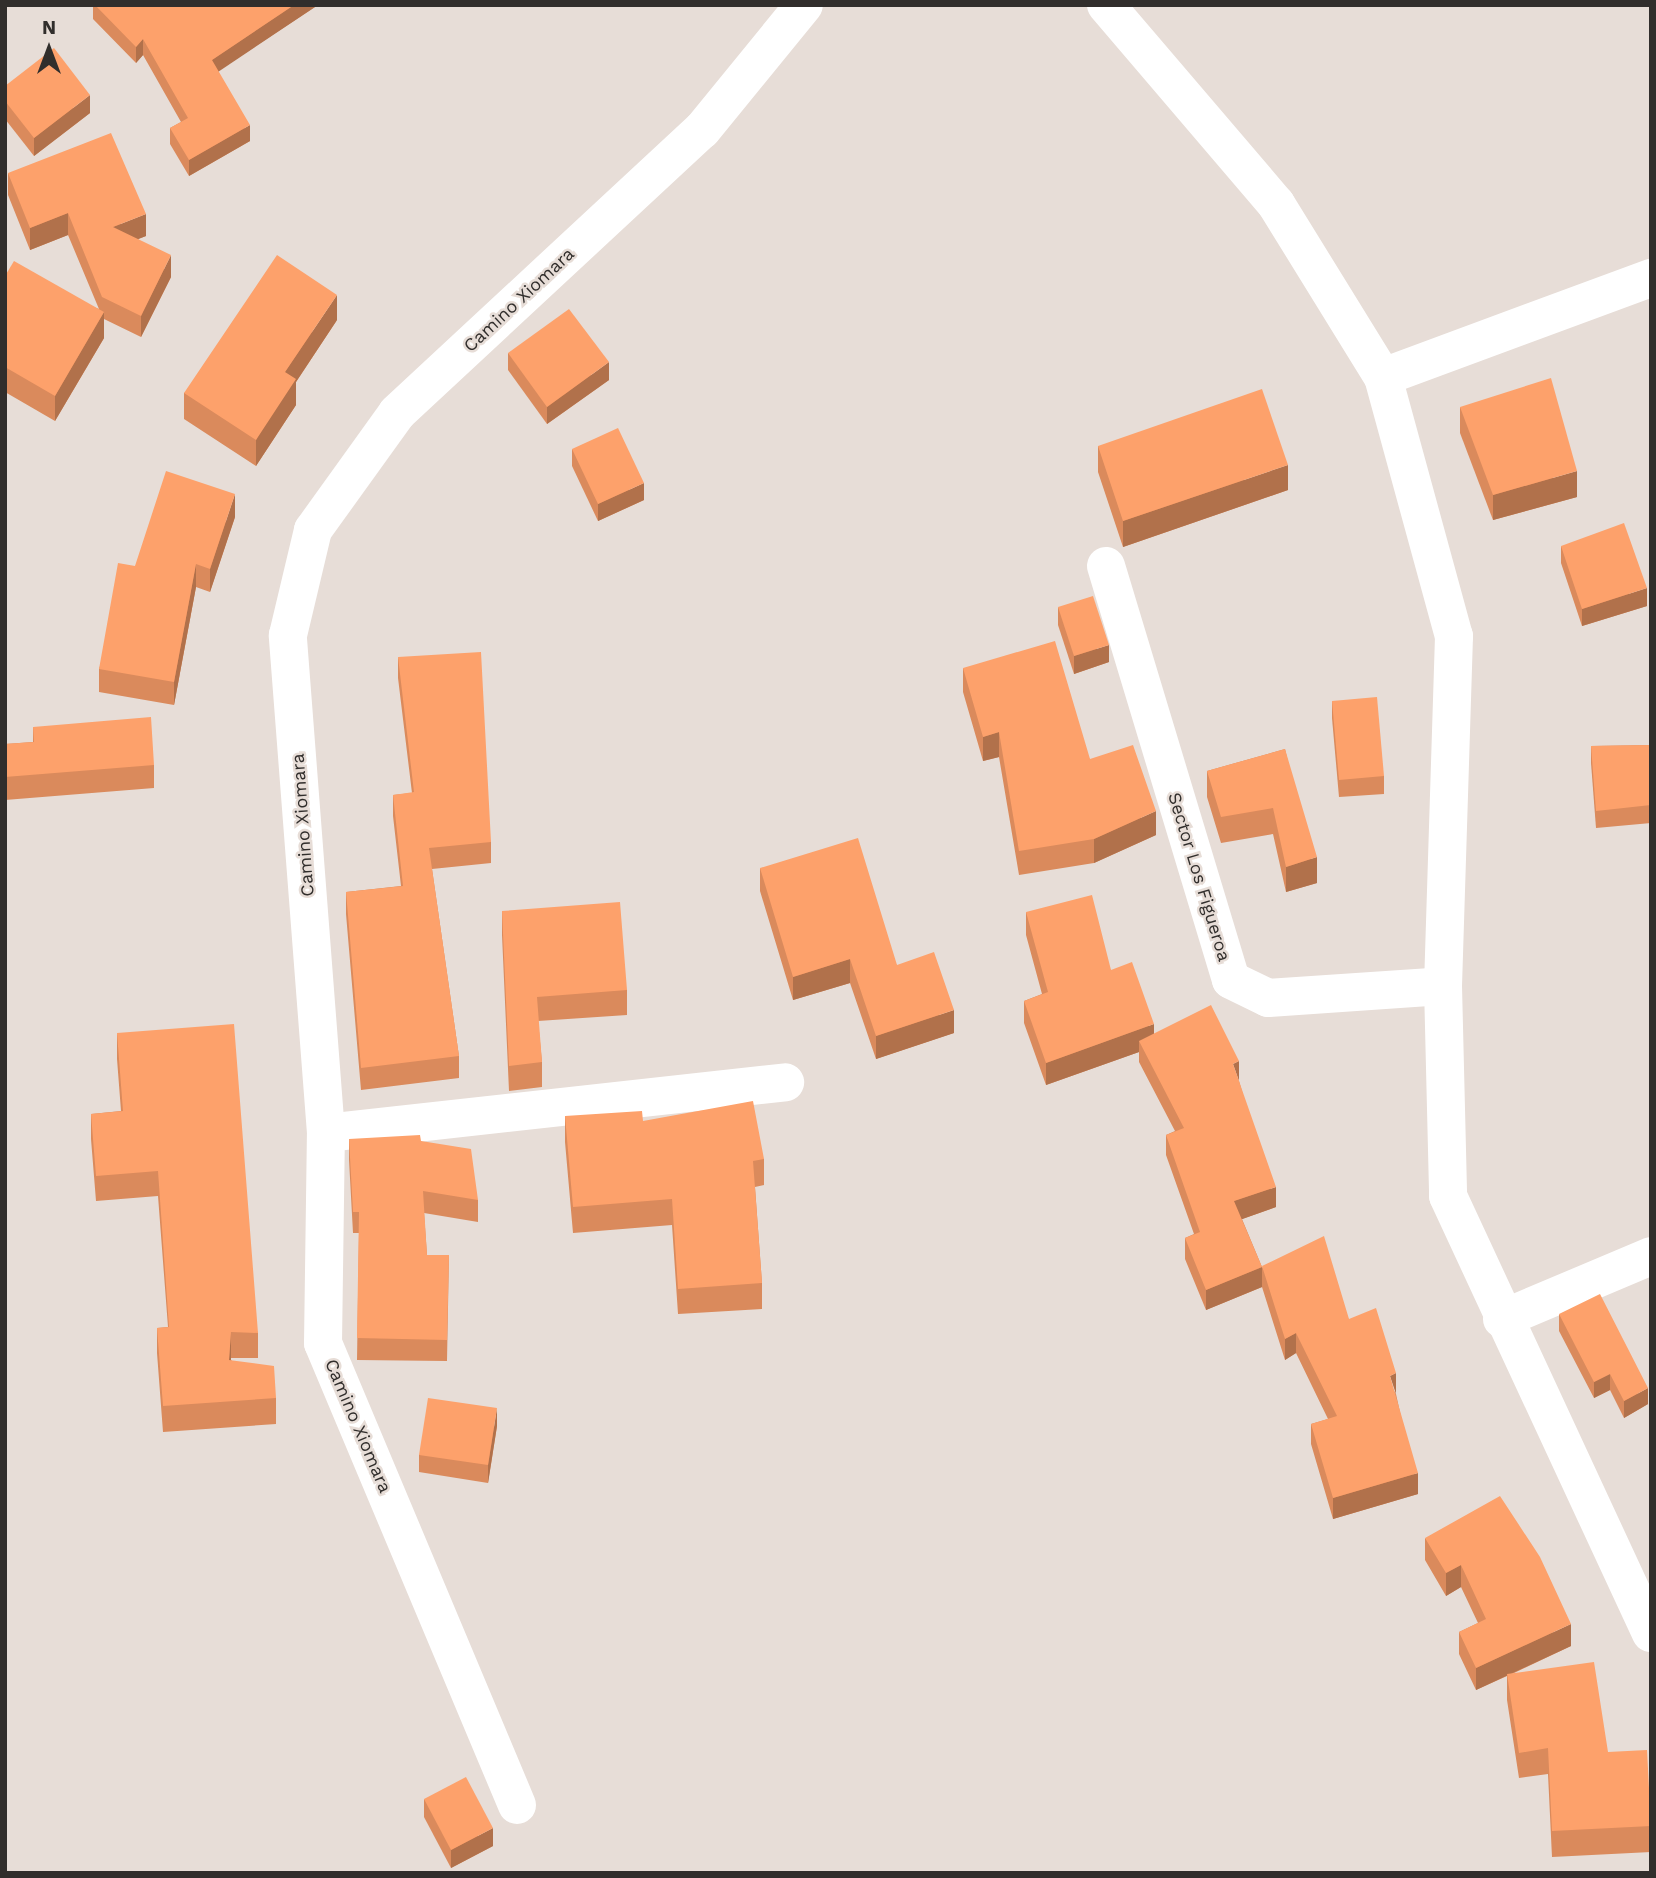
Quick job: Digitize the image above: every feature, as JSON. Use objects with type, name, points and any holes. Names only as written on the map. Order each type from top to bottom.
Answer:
[{"type":"street","name":"Camino Xiomara","points":[[517,1805],[323,1343],[326,1133],[288,635],[313,530],[397,413],[702,130],[804,5]]},
{"type":"street","points":[[1106,5],[1276,204],[1383,377],[1454,636],[1443,986],[1448,1196],[1502,1319],[1651,1633]]},
{"type":"street","points":[[1383,377],[1651,278]]},
{"type":"street","name":"Sector Los Figueroa","points":[[1105,566],[1231,980],[1268,998],[1443,986]]},
{"type":"street","points":[[326,1133],[785,1083]]},
{"type":"street","points":[[1502,1319],[1651,1256]]},
{"type":"building","points":[[95,5],[294,5],[212,60],[250,125],[189,160],[170,128],[188,118],[143,39],[136,47]]},
{"type":"building","points":[[54,48],[90,95],[34,138],[5,101],[5,86]]},
{"type":"building","points":[[111,133],[146,214],[113,227],[171,255],[141,316],[102,297],[68,213],[30,228],[8,173]]},
{"type":"building","points":[[277,255],[337,295],[285,372],[296,379],[256,440],[184,393]]},
{"type":"building","points":[[14,261],[104,312],[55,396],[5,367],[5,276]]},
{"type":"building","points":[[569,309],[609,362],[547,407],[508,353]]},
{"type":"building","points":[[1551,378],[1577,471],[1493,495],[1460,407]]},
{"type":"building","points":[[1262,389],[1288,465],[1123,521],[1098,446]]},
{"type":"building","points":[[618,428],[644,483],[598,504],[572,449]]},
{"type":"building","points":[[166,471],[235,494],[210,569],[196,564],[174,682],[99,669],[118,563],[135,566]]},
{"type":"building","points":[[1624,523],[1647,588],[1582,609],[1561,546]]},
{"type":"building","points":[[1093,596],[1109,645],[1074,656],[1058,607]]},
{"type":"building","points":[[1055,641],[1090,759],[1133,745],[1156,811],[1094,839],[1019,851],[999,732],[983,737],[963,668]]},
{"type":"building","points":[[481,652],[491,842],[429,848],[459,1056],[361,1068],[346,892],[403,886],[393,795],[414,792],[398,657]]},
{"type":"building","points":[[1377,697],[1384,776],[1339,780],[1332,701]]},
{"type":"building","points":[[151,717],[154,765],[5,777],[5,744],[34,742],[33,727]]},
{"type":"building","points":[[1651,745],[1651,805],[1596,811],[1591,746]]},
{"type":"building","points":[[1285,749],[1317,857],[1286,867],[1273,808],[1221,817],[1207,771]]},
{"type":"building","points":[[858,838],[897,965],[934,952],[954,1010],[876,1036],[850,959],[793,977],[760,868]]},
{"type":"building","points":[[1092,895],[1111,970],[1132,962],[1154,1024],[1046,1063],[1024,1001],[1048,992],[1026,912]]},
{"type":"building","points":[[620,902],[627,990],[537,997],[542,1062],[509,1066],[502,911]]},
{"type":"building","points":[[1211,1005],[1239,1061],[1233,1064],[1276,1187],[1234,1201],[1262,1267],[1206,1290],[1185,1238],[1200,1232],[1166,1135],[1184,1128],[1139,1041]]},
{"type":"building","points":[[234,1024],[258,1333],[231,1332],[229,1360],[274,1366],[276,1398],[163,1406],[157,1328],[169,1327],[158,1171],[96,1176],[91,1114],[123,1111],[117,1033]]},
{"type":"building","points":[[753,1101],[764,1159],[753,1161],[762,1283],[678,1289],[672,1199],[573,1207],[565,1116],[642,1111],[643,1121]]},
{"type":"building","points":[[420,1135],[421,1141],[471,1149],[478,1200],[423,1191],[427,1255],[449,1255],[447,1340],[357,1338],[359,1212],[353,1212],[349,1139]]},
{"type":"building","points":[[1324,1236],[1349,1319],[1376,1308],[1396,1373],[1390,1376],[1418,1473],[1333,1498],[1311,1424],[1337,1416],[1296,1333],[1285,1339],[1262,1266]]},
{"type":"building","points":[[1600,1294],[1648,1388],[1624,1401],[1610,1374],[1594,1382],[1559,1314]]},
{"type":"building","points":[[428,1398],[497,1408],[488,1465],[419,1455]]},
{"type":"building","points":[[1500,1496],[1540,1557],[1571,1624],[1476,1668],[1459,1632],[1486,1619],[1461,1565],[1446,1573],[1425,1538]]},
{"type":"building","points":[[1594,1662],[1608,1752],[1647,1750],[1651,1826],[1552,1831],[1548,1748],[1519,1753],[1507,1674]]},
{"type":"building","points":[[466,1777],[493,1828],[451,1850],[424,1799]]}]
